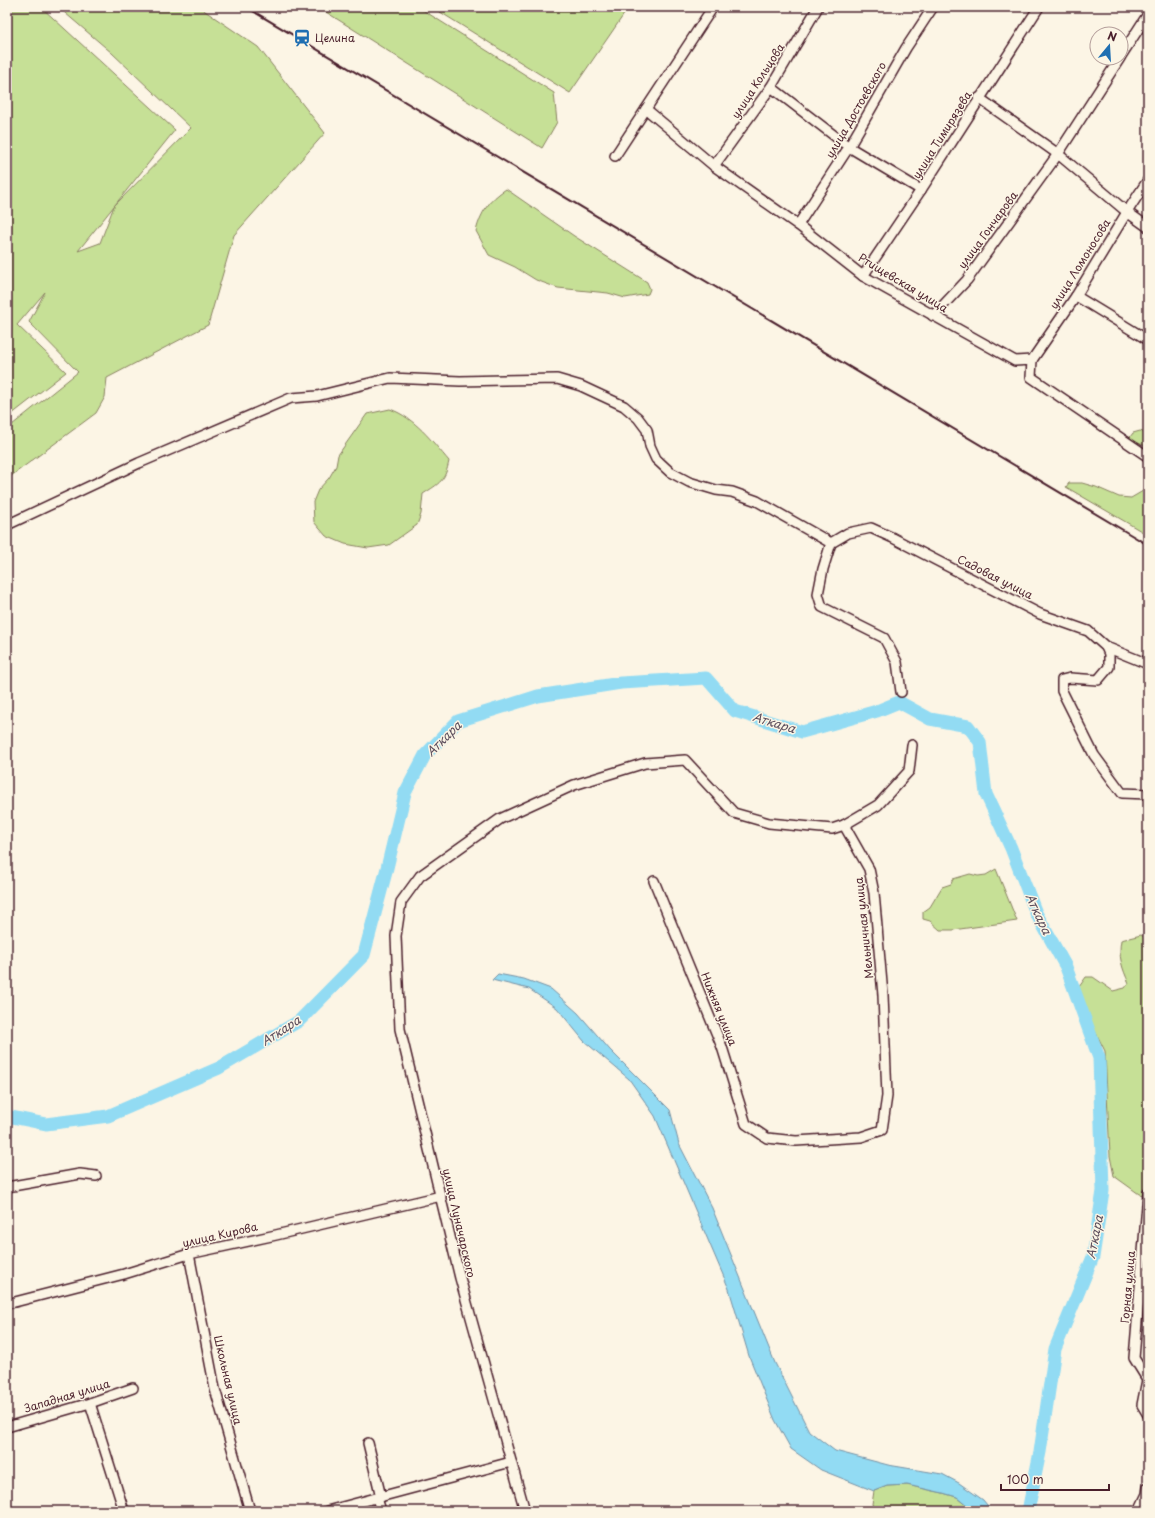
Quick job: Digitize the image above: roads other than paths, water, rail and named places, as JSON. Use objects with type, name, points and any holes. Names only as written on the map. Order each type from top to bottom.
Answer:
[{"type":"street","points":[[615,156],[713,7]]},
{"type":"street","name":"улица Кольцова","points":[[714,166],[771,87],[818,7]]},
{"type":"street","name":"улица Достоевского","points":[[798,225],[849,147],[906,48],[934,7]]},
{"type":"street","name":"улица Тимирязева","points":[[863,276],[921,190],[1039,7]]},
{"type":"street","name":"улица Гончарова","points":[[1129,43],[1148,14]]},
{"type":"street","name":"улица Гончарова","points":[[934,316],[967,280],[1058,154],[1114,66]]},
{"type":"street","points":[[771,87],[849,147],[921,190]]},
{"type":"street","points":[[979,98],[1058,154],[1127,212],[1148,227]]},
{"type":"street","name":"Ртищевская улица","points":[[646,109],[714,166],[798,225],[863,276],[1015,361],[1032,360]]},
{"type":"street","name":"улица Ломоносова","points":[[1032,360],[1076,296],[1148,180]]},
{"type":"street","points":[[1076,296],[1148,340]]},
{"type":"street","points":[[1032,360],[1031,377],[1147,456]]},
{"type":"street","points":[[7,525],[139,464],[291,398],[317,396],[390,378],[460,381],[556,379],[581,386],[624,406],[638,418],[647,430],[650,446],[656,459],[670,472],[689,482],[716,490],[732,492],[757,501],[831,543],[823,569],[818,594],[822,607],[884,638],[897,662],[901,692]]},
{"type":"street","name":"Садовая улица","points":[[831,543],[848,533],[871,528],[1040,614],[1088,631],[1106,647],[1148,664]]},
{"type":"street","points":[[1106,647],[1109,654],[1109,667],[1098,680],[1070,678],[1062,680],[1062,691],[1094,755],[1122,793],[1148,794]]},
{"type":"street","points":[[844,825],[878,804],[909,771],[912,745]]},
{"type":"street","name":"улица Луначарского","points":[[524,1511],[460,1278],[400,1029],[396,936],[401,902],[420,876],[500,819],[574,785],[645,762],[685,760],[734,813],[769,823],[832,829],[844,825]]},
{"type":"street","name":"Мельничная улица","points":[[767,1138],[796,1141],[861,1137],[882,1130],[888,1096],[883,995],[874,893],[869,869],[844,825]]},
{"type":"street","name":"Нижняя улица","points":[[654,881],[722,1047],[746,1124],[767,1138]]},
{"type":"street","points":[[7,1187],[80,1174],[96,1176]]},
{"type":"street","name":"Горная улица","points":[[1147,1376],[1134,1358],[1148,1193]]},
{"type":"street","name":"улица Кирова","points":[[7,1304],[124,1274],[189,1254],[441,1196]]},
{"type":"street","name":"Школьная улица","points":[[189,1254],[215,1388],[250,1511]]},
{"type":"street","points":[[1147,1376],[1142,1405],[1148,1415]]},
{"type":"street","name":"Западная улица","points":[[7,1427],[90,1403],[134,1388]]},
{"type":"street","points":[[90,1403],[124,1511]]},
{"type":"street","points":[[368,1443],[381,1511]]},
{"type":"street","points":[[326,1511],[511,1462]]},
{"type":"street","points":[[1139,1511],[1147,1494],[1148,1487]]},
{"type":"water","points":[[498,974],[524,979],[551,989],[578,1013],[610,1050],[670,1110],[679,1144],[712,1208],[775,1363],[809,1431],[835,1451],[888,1465],[942,1474],[959,1483],[983,1500],[992,1511],[974,1511],[957,1497],[907,1485],[887,1486],[874,1491],[821,1470],[791,1449],[775,1420],[749,1356],[729,1289],[655,1116],[629,1079],[584,1041],[557,1008],[529,989],[492,980]]},
{"type":"waterway","name":"Аткара","points":[[7,1116],[46,1124],[108,1116],[219,1068],[299,1021],[364,955],[405,793],[425,755],[458,721],[538,696],[621,683],[706,678],[735,711],[802,732],[877,711],[899,702],[930,719],[968,726],[980,742],[986,794],[1011,848],[1036,913],[1066,967],[1099,1058],[1103,1191],[1093,1257],[1055,1349],[1040,1452],[1028,1511]]},
{"type":"railway","points":[[246,7],[1148,545]]},
{"type":"place","name":"Целина","points":[[302,38]]}]
